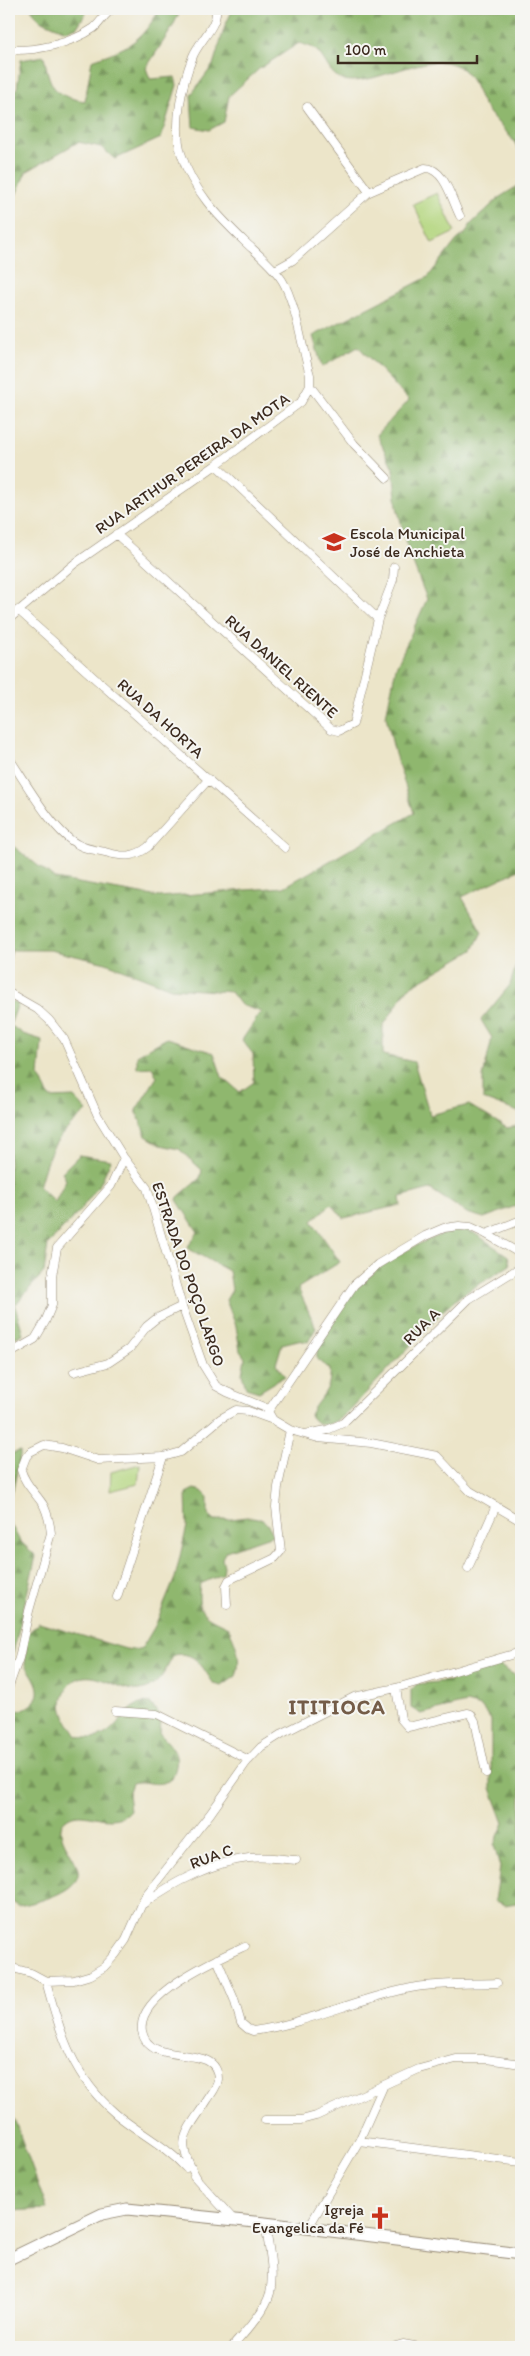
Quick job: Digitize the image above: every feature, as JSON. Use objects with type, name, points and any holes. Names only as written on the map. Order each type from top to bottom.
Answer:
[{"type":"main road","points":[[9,2259],[102,2214],[128,2208],[521,2254]]},
{"type":"street","points":[[9,50],[34,50],[79,36],[97,26],[113,9]]},
{"type":"street","points":[[216,9],[212,26],[194,55],[185,84],[178,134],[181,153],[191,179],[202,197],[275,270],[283,282],[290,298],[310,375],[310,386],[354,444],[387,478]]},
{"type":"street","points":[[307,107],[370,192]]},
{"type":"street","points":[[275,270],[293,260],[370,192],[425,168],[434,169],[440,175],[460,216]]},
{"type":"street","name":"RUA ARTHUR PEREIRA DA MOTA","points":[[9,619],[74,564],[216,465],[302,402],[310,386]]},
{"type":"street","points":[[216,465],[378,619]]},
{"type":"street","name":"RUA DANIEL RIENTE","points":[[116,534],[331,729],[339,731],[353,724],[378,619],[393,580],[394,568]]},
{"type":"street","name":"RUA DA HORTA","points":[[18,610],[285,848]]},
{"type":"street","points":[[9,758],[53,822],[66,836],[78,845],[130,856],[139,854],[148,847],[209,779]]},
{"type":"street","name":"ESTRADA DO POÇO LARGO","points":[[9,993],[37,1009],[49,1020],[64,1039],[98,1116],[124,1158],[147,1188],[182,1306],[203,1365],[216,1386],[269,1410]]},
{"type":"street","points":[[9,1354],[34,1339],[45,1322],[52,1306],[52,1276],[57,1248],[112,1186],[124,1158]]},
{"type":"street","points":[[486,1234],[521,1220]]},
{"type":"street","points":[[273,1420],[269,1410],[354,1285],[364,1275],[425,1236],[444,1228],[471,1227],[521,1254]]},
{"type":"street","name":"RUA A","points":[[303,1434],[337,1427],[350,1417],[436,1329],[469,1299],[521,1267]]},
{"type":"street","points":[[74,1372],[108,1363],[128,1349],[147,1326],[157,1318],[182,1306]]},
{"type":"street","points":[[9,1686],[19,1658],[29,1610],[51,1533],[49,1520],[43,1505],[23,1478],[21,1470],[26,1457],[36,1447],[44,1445],[62,1448],[98,1460],[163,1457],[180,1452],[220,1419],[236,1410],[248,1411],[273,1420],[290,1430],[318,1438],[370,1443],[437,1456],[470,1491],[521,1521]]},
{"type":"street","points":[[227,1605],[226,1586],[229,1580],[276,1558],[281,1551],[276,1507],[278,1487],[290,1430]]},
{"type":"street","points":[[117,1597],[163,1457]]},
{"type":"street","points":[[468,1568],[496,1506]]},
{"type":"street","points":[[9,1967],[31,1973],[46,1981],[74,1980],[91,1975],[104,1967],[126,1940],[146,1896],[194,1836],[249,1760],[261,1748],[283,1732],[354,1697],[396,1688],[521,1652]]},
{"type":"street","points":[[396,1688],[401,1719],[408,1727],[471,1714],[476,1721],[486,1773]]},
{"type":"street","points":[[115,1711],[157,1714],[249,1760]]},
{"type":"street","name":"RUA C","points":[[142,1905],[182,1881],[230,1862],[250,1858],[296,1860]]},
{"type":"street","points":[[198,2180],[186,2159],[183,2149],[186,2134],[218,2083],[217,2072],[210,2062],[202,2058],[159,2051],[151,2047],[142,2032],[142,2024],[150,2007],[159,1996],[178,1981],[217,1959],[246,1946]]},
{"type":"street","points":[[217,1959],[234,1999],[241,2023],[248,2030],[253,2031],[298,2021],[381,1996],[416,1988],[447,1984],[497,1983]]},
{"type":"street","points":[[46,1981],[65,2046],[83,2078],[97,2096],[117,2115],[174,2154],[233,2219]]},
{"type":"street","points":[[265,2120],[301,2120],[308,2118],[383,2087],[419,2069],[456,2059],[486,2059],[521,2064]]},
{"type":"street","points":[[308,2228],[359,2141],[383,2087]]},
{"type":"street","points":[[359,2141],[521,2162]]},
{"type":"street","points":[[232,2347],[262,2307],[270,2293],[271,2264],[265,2223]]},
{"type":"street","points":[[392,2347],[403,2344],[420,2347]]},
{"type":"green space","points":[[31,9],[83,9],[86,13],[77,27],[66,31],[40,20]]},
{"type":"green space","points":[[160,9],[181,9],[172,28],[146,68],[150,79],[175,77],[177,85],[161,138],[115,159],[101,147],[78,142],[26,172],[16,195],[9,200],[9,99],[17,89],[21,60],[44,56],[48,75],[54,88],[66,96],[85,101],[92,60],[132,43],[146,30]]},
{"type":"green space","points":[[233,9],[521,9],[521,157],[519,150],[506,131],[490,114],[470,78],[459,67],[444,62],[428,63],[358,81],[344,80],[331,71],[316,50],[299,43],[259,69],[229,96],[224,122],[209,130],[193,127],[191,95],[213,65],[225,26]]},
{"type":"green space","points":[[521,184],[521,869],[462,897],[482,932],[473,950],[408,988],[383,1026],[383,1055],[414,1062],[430,1115],[469,1105],[507,1128],[521,1125],[521,1204],[484,1218],[467,1213],[430,1189],[400,1197],[401,1205],[344,1218],[331,1204],[312,1221],[340,1262],[298,1288],[316,1328],[308,1342],[298,1340],[282,1344],[276,1364],[285,1376],[259,1392],[246,1388],[242,1374],[245,1358],[240,1351],[236,1326],[226,1300],[232,1290],[229,1271],[187,1248],[198,1232],[177,1200],[200,1178],[202,1170],[179,1149],[161,1145],[146,1136],[136,1110],[157,1077],[152,1067],[137,1068],[137,1055],[167,1038],[214,1053],[222,1077],[240,1092],[254,1082],[253,1054],[242,1040],[261,1012],[241,1005],[231,992],[171,988],[106,963],[50,950],[12,950],[9,960],[9,843],[55,879],[159,897],[284,887],[414,813],[395,754],[386,716],[396,667],[427,599],[409,553],[397,507],[393,468],[377,435],[409,400],[358,346],[322,367],[313,336],[428,277],[457,240],[466,233],[471,224],[500,197]]},
{"type":"green space","points":[[437,193],[455,232],[432,243],[413,204]]},
{"type":"green space","points":[[521,949],[521,1113],[483,1099],[483,1077],[492,1038],[481,1020],[510,985]]},
{"type":"green space","points":[[9,1000],[18,1004],[10,1025],[23,1034],[42,1040],[39,1076],[50,1098],[74,1097],[87,1111],[55,1144],[39,1187],[55,1202],[66,1180],[62,1172],[79,1155],[111,1160],[100,1184],[78,1213],[48,1244],[44,1272],[15,1305],[23,1334],[9,1340]]},
{"type":"green space","points":[[463,1229],[474,1233],[508,1256],[510,1265],[460,1296],[445,1309],[347,1413],[338,1420],[328,1424],[319,1424],[310,1415],[327,1389],[330,1369],[317,1359],[317,1350],[340,1308],[355,1290],[382,1266],[430,1239]]},
{"type":"green space","points":[[21,1451],[13,1490],[9,1498],[9,1454]]},
{"type":"green space","points":[[140,1464],[138,1484],[110,1491],[111,1472]]},
{"type":"green space","points":[[194,1489],[202,1491],[208,1497],[208,1514],[215,1520],[256,1518],[263,1520],[269,1526],[273,1535],[226,1551],[222,1558],[223,1574],[200,1584],[199,1602],[204,1613],[213,1620],[228,1627],[233,1639],[238,1657],[236,1676],[222,1686],[214,1684],[198,1662],[188,1655],[182,1654],[174,1655],[157,1682],[140,1690],[131,1690],[92,1677],[82,1677],[73,1682],[66,1691],[62,1703],[64,1715],[77,1736],[91,1738],[102,1735],[111,1730],[132,1708],[140,1704],[151,1704],[161,1718],[160,1734],[175,1754],[175,1771],[172,1779],[166,1782],[156,1784],[132,1783],[128,1794],[130,1810],[123,1816],[107,1819],[75,1815],[68,1818],[63,1823],[61,1829],[62,1836],[76,1864],[78,1870],[77,1878],[73,1884],[55,1895],[18,1906],[11,1901],[9,1891],[9,1706],[19,1711],[28,1707],[37,1697],[37,1685],[25,1665],[27,1634],[39,1623],[126,1649],[142,1648],[155,1626],[175,1578],[187,1526],[186,1493]]},
{"type":"green space","points":[[9,1521],[20,1541],[36,1556],[12,1657],[9,1655]]},
{"type":"green space","points":[[495,1663],[521,1679],[521,1902],[505,1905],[495,1901],[500,1867],[494,1845],[504,1823],[491,1788],[491,1720],[481,1707],[466,1703],[421,1714],[411,1708],[411,1690],[417,1684],[448,1681]]},
{"type":"green space","points":[[9,2105],[47,2209],[9,2211]]},
{"type":"place","name":"Escola Municipal José de Anchieta","points":[[334,542]]},
{"type":"place","name":"Igreja Evangelica da Fé","points":[[380,2218]]},
{"type":"district","name":"ITITIOCA","points":[[337,1707]]}]
